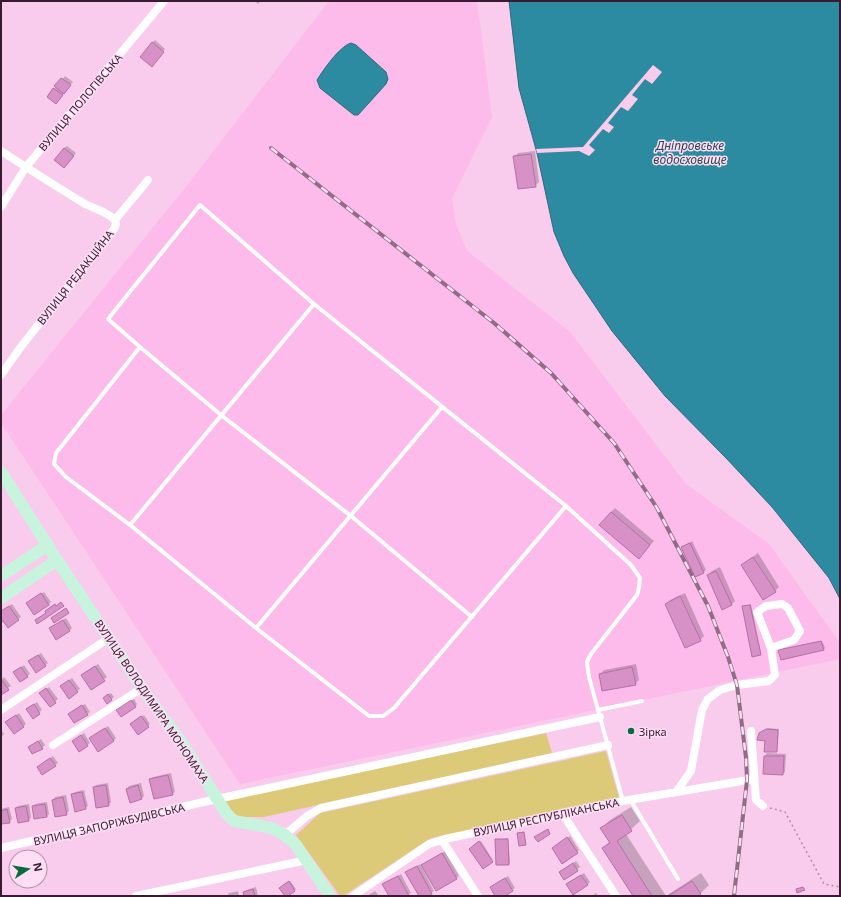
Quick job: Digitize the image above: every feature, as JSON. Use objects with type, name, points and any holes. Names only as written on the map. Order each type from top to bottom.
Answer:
[{"type":"street","name":"ВУЛИЦЯ ПОЛОГІВСЬКА","points":[[1,207],[26,167],[164,1]]},
{"type":"street","points":[[1,151],[81,201],[110,215],[116,220]]},
{"type":"street","name":"ВУЛИЦЯ РЕДАКЦІЙНА","points":[[1,375],[20,348],[114,229],[116,220],[148,180]]},
{"type":"street","name":"ВУЛИЦЯ ВОЛОДИМИРА МОНОМАХА","points":[[1,472],[57,560],[142,688],[182,743],[226,813],[234,821],[272,828],[285,835],[296,845],[330,896]]},
{"type":"street","points":[[1,576],[48,545]]},
{"type":"street","points":[[1,598],[57,560]]},
{"type":"street","points":[[676,792],[691,771],[702,710],[708,699],[720,690],[737,685],[769,680],[776,675],[771,648],[757,612],[766,606],[782,604],[788,608],[800,631],[794,640],[771,648]]},
{"type":"street","points":[[1,710],[109,638]]},
{"type":"street","points":[[53,745],[142,688]]},
{"type":"street","name":"ВУЛИЦЯ ЗАПОРІЖБУДІВСЬКА","points":[[1,848],[599,714]]},
{"type":"street","points":[[751,731],[756,800],[762,806]]},
{"type":"street","points":[[285,835],[307,816],[321,808],[608,745]]},
{"type":"street","name":"ВУЛИЦЯ РЕСПУБЛІКАНСЬКА","points":[[353,896],[429,844],[442,840],[627,800],[754,779]]},
{"type":"street","points":[[562,813],[616,896]]},
{"type":"street","points":[[442,840],[478,896]]},
{"type":"street","points":[[136,896],[307,860]]},
{"type":"lane","points":[[472,617],[351,516],[221,415],[108,319],[200,206],[314,304],[566,506],[631,565],[640,578],[640,587],[637,595],[591,654],[587,662],[589,677],[608,745],[627,800],[678,879]]},
{"type":"lane","points":[[130,525],[314,304]]},
{"type":"lane","points":[[140,347],[56,452],[54,464],[66,477],[130,525],[256,628],[369,716],[383,716],[394,708],[566,506]]},
{"type":"lane","points":[[256,628],[442,406]]},
{"type":"lane","points":[[599,714],[642,701]]},
{"type":"path","points":[[762,806],[785,812],[824,884],[840,887]]},
{"type":"shaded area","points":[[329,1],[477,1],[492,117],[452,198],[456,225],[467,251],[570,332],[686,484],[769,544],[840,643],[840,659],[240,784],[1,423],[1,415],[189,183]]},
{"type":"shaded area","points":[[546,733],[552,753],[264,817],[236,817],[223,801]]},
{"type":"shaded area","points":[[606,751],[619,798],[431,838],[343,896],[340,896],[296,835],[320,813]]},
{"type":"water","name":"Дніпровське водосховище","points":[[509,1],[840,1],[840,599],[829,578],[772,507],[665,396],[612,331],[573,273],[554,232],[537,153],[519,88]]},
{"type":"water","points":[[351,43],[356,45],[386,72],[388,79],[386,84],[358,115],[354,115],[320,88],[317,80],[337,54],[346,45]]},
{"type":"pier","points":[[653,65],[662,72],[652,84],[645,79],[632,95],[638,99],[628,111],[621,107],[608,123],[614,127],[609,133],[603,129],[589,145],[595,150],[589,156],[579,151],[537,153],[536,149],[583,147]]},
{"type":"building","points":[[152,42],[164,52],[152,67],[140,57]]},
{"type":"building","points":[[61,78],[71,85],[64,94],[54,86]]},
{"type":"building","points":[[53,88],[63,95],[56,104],[47,97]]},
{"type":"building","points":[[64,148],[74,156],[64,168],[54,160]]},
{"type":"building","points":[[531,154],[536,187],[518,189],[513,156]]},
{"type":"building","points":[[611,512],[650,545],[639,559],[599,525]]},
{"type":"building","points":[[690,543],[704,573],[695,577],[681,547]]},
{"type":"building","points":[[753,557],[776,592],[763,600],[741,565]]},
{"type":"building","points":[[716,571],[732,605],[722,610],[707,575]]},
{"type":"building","points":[[41,593],[49,605],[34,615],[26,603]]},
{"type":"building","points":[[680,596],[701,641],[685,648],[665,604]]},
{"type":"building","points":[[61,602],[64,606],[37,624],[35,620],[46,613],[45,611],[55,604],[56,606]]},
{"type":"building","points":[[750,605],[761,655],[752,657],[742,606]]},
{"type":"building","points":[[9,606],[19,620],[8,628],[3,621],[1,622],[1,611]]},
{"type":"building","points":[[66,608],[69,613],[54,623],[51,618]]},
{"type":"building","points":[[63,620],[70,631],[56,640],[49,628]]},
{"type":"building","points":[[821,641],[824,650],[781,660],[778,650]]},
{"type":"building","points":[[38,655],[46,666],[36,673],[28,661]]},
{"type":"building","points":[[95,666],[105,681],[91,690],[81,675]]},
{"type":"building","points":[[21,667],[28,677],[20,682],[13,672]]},
{"type":"building","points":[[632,667],[636,685],[602,691],[599,674]]},
{"type":"building","points":[[1,679],[9,690],[1,695]]},
{"type":"building","points":[[69,680],[78,692],[69,699],[60,686]]},
{"type":"building","points":[[46,688],[56,703],[50,707],[39,693]]},
{"type":"building","points":[[108,694],[112,700],[107,704],[103,698]]},
{"type":"building","points":[[131,700],[136,707],[121,717],[116,710]]},
{"type":"building","points":[[34,704],[40,714],[33,719],[26,709]]},
{"type":"building","points":[[82,705],[88,715],[74,723],[68,714]]},
{"type":"building","points":[[16,715],[24,727],[14,734],[5,722]]},
{"type":"building","points":[[141,716],[149,727],[138,735],[130,724]]},
{"type":"building","points":[[105,728],[114,741],[98,752],[89,738]]},
{"type":"building","points":[[766,729],[778,730],[777,752],[764,752],[765,741],[757,740],[759,733]]},
{"type":"building","points":[[81,735],[88,746],[79,752],[72,741]]},
{"type":"building","points":[[38,741],[43,749],[32,754],[28,747]]},
{"type":"building","points":[[764,756],[784,756],[783,775],[763,774]]},
{"type":"building","points":[[50,758],[56,766],[42,775],[37,767]]},
{"type":"building","points":[[168,775],[173,795],[154,799],[149,779]]},
{"type":"building","points":[[106,785],[109,806],[96,808],[93,787]]},
{"type":"building","points":[[138,785],[142,799],[130,803],[126,789]]},
{"type":"building","points":[[82,792],[86,809],[75,812],[71,794]]},
{"type":"building","points":[[63,797],[67,815],[55,817],[52,800]]},
{"type":"building","points":[[45,804],[47,817],[34,819],[32,806]]},
{"type":"building","points":[[26,806],[29,821],[18,823],[15,808]]},
{"type":"building","points":[[7,809],[10,823],[1,824],[1,811]]},
{"type":"building","points":[[622,815],[632,831],[617,841],[652,896],[633,896],[602,848],[610,843],[600,828]]},
{"type":"building","points":[[548,829],[550,834],[538,842],[534,837]]},
{"type":"building","points":[[524,832],[526,845],[519,846],[517,833]]},
{"type":"building","points":[[567,837],[578,853],[562,864],[552,848]]},
{"type":"building","points":[[495,839],[508,839],[509,865],[496,865]]},
{"type":"building","points":[[479,841],[493,862],[483,869],[469,849]]},
{"type":"building","points":[[442,853],[457,879],[436,891],[421,865]]},
{"type":"building","points":[[573,863],[578,871],[564,880],[559,872]]},
{"type":"building","points":[[417,866],[432,894],[429,896],[419,896],[405,872]]},
{"type":"building","points":[[581,875],[588,885],[573,895],[566,884]]},
{"type":"building","points":[[398,876],[409,896],[389,896],[382,884]]},
{"type":"building","points":[[505,878],[513,891],[505,896],[495,896],[490,887]]},
{"type":"building","points":[[289,881],[295,891],[288,896],[285,896],[279,888]]},
{"type":"building","points":[[692,881],[701,894],[698,896],[668,896]]},
{"type":"building","points":[[803,887],[805,890],[797,893],[796,889]]},
{"type":"building","points":[[253,889],[255,896],[244,896],[243,892]]},
{"type":"railway","points":[[271,148],[494,323],[551,373],[614,443],[657,508],[708,606],[728,657],[737,685],[746,758],[747,780],[734,896]]},
{"type":"place","name":"Зірка","points":[[631,731]]}]
